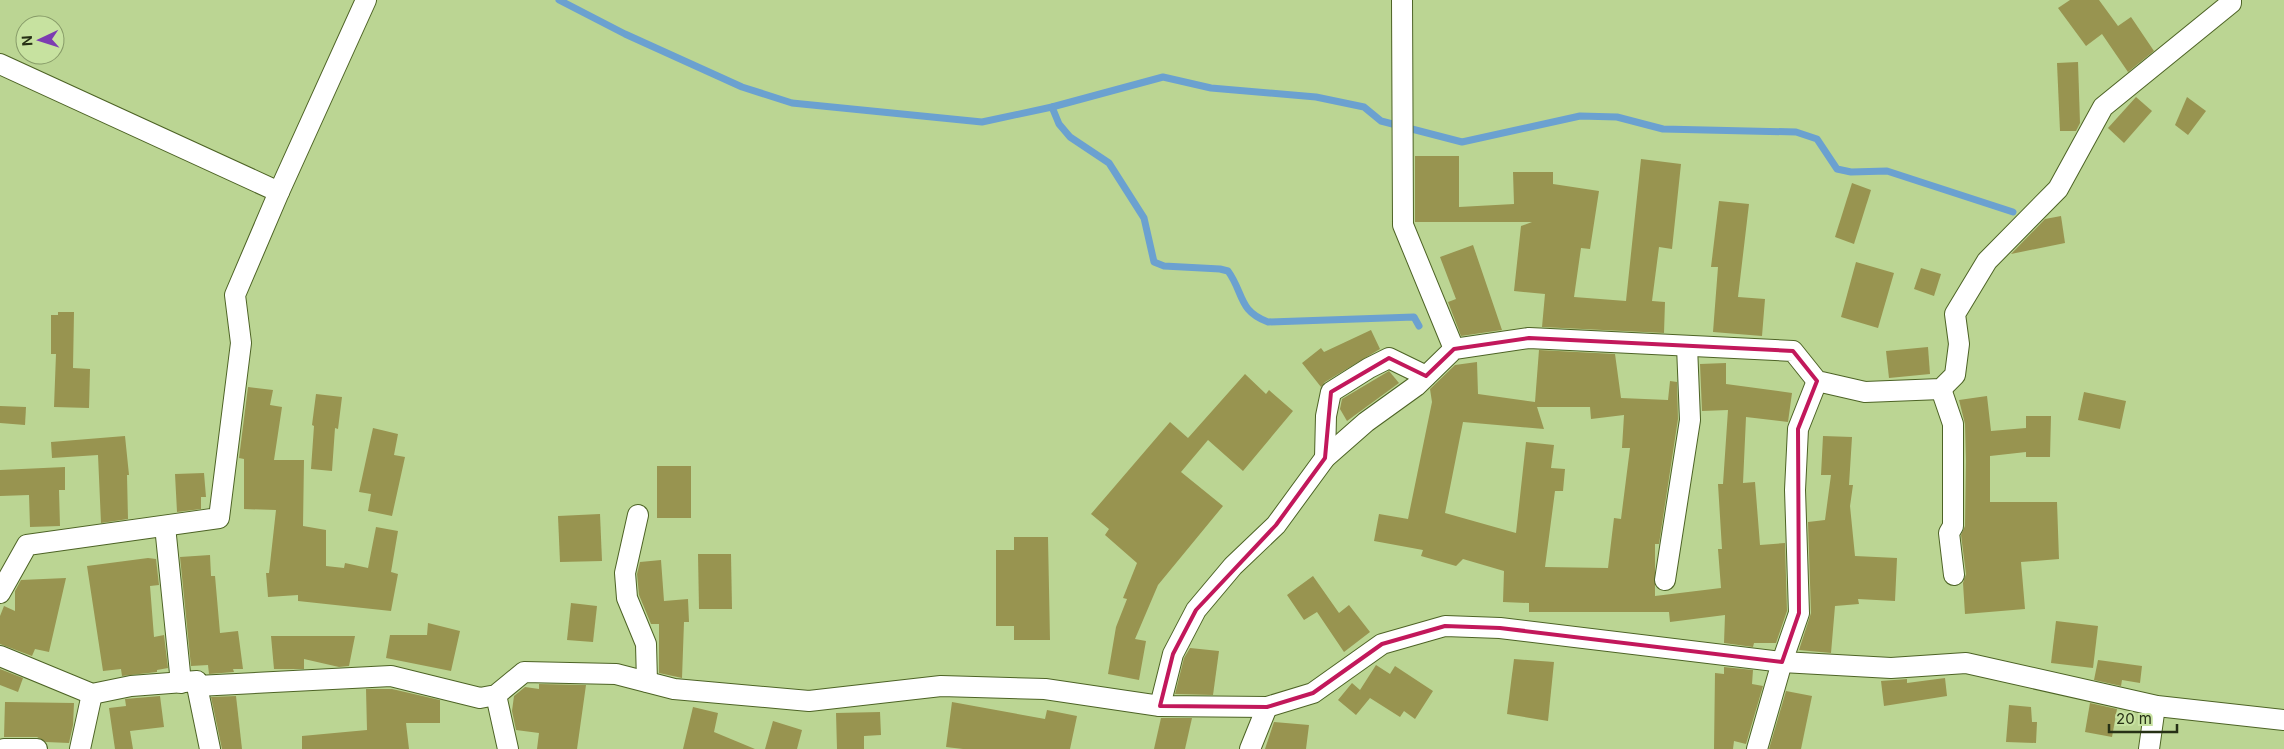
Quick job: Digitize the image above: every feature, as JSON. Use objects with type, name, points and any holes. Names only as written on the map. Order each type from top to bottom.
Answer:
[{"type":"street","points":[[0,593],[26,545],[219,518],[241,343],[235,296],[366,0]]},
{"type":"street","points":[[1402,0],[1403,225],[1454,349]]},
{"type":"street","points":[[1160,706],[1173,654],[1196,610],[1233,566],[1276,524],[1325,458],[1366,422],[1416,386],[1454,349],[1529,338],[1793,351],[1816,381],[1864,392],[1940,389],[1955,375],[1959,344],[1955,314],[1987,261],[2058,190],[2103,107],[2231,3],[2231,0]]},
{"type":"street","points":[[0,64],[280,192]]},
{"type":"street","points":[[1665,580],[1690,420],[1687,346]]},
{"type":"street","points":[[1325,458],[1326,416],[1331,392],[1389,358],[1426,376]]},
{"type":"street","points":[[1756,749],[1799,613],[1795,490],[1798,428],[1816,381]]},
{"type":"street","points":[[1940,389],[1953,424],[1954,526],[1950,533],[1954,576]]},
{"type":"street","points":[[638,515],[625,572],[627,598],[646,644],[647,682]]},
{"type":"street","points":[[165,526],[189,684],[210,749]]},
{"type":"street","points":[[0,656],[92,694],[131,686],[391,676],[480,698],[496,695],[524,672],[616,674],[674,689],[808,702],[941,686],[1045,689],[1160,706],[1267,707],[1313,693],[1382,644],[1445,626],[1500,628],[1782,662],[1891,668],[1966,663],[2155,706],[2284,720]]},
{"type":"street","points":[[80,749],[92,694]]},
{"type":"street","points":[[496,695],[508,749]]},
{"type":"street","points":[[2149,749],[2155,706]]},
{"type":"street","points":[[1250,749],[1267,707]]},
{"type":"street","points":[[4,749],[37,749]]},
{"type":"highlighted area","points":[[1529,338],[1793,351],[1817,381],[1798,429],[1799,613],[1782,662],[1500,628],[1445,626],[1382,644],[1313,693],[1267,707],[1160,706],[1173,654],[1196,610],[1276,525],[1325,458],[1331,392],[1389,358],[1426,376],[1454,349]]},
{"type":"building","points":[[2070,0],[2099,0],[2118,26],[2131,17],[2154,51],[2128,72],[2102,34],[2086,46],[2058,8]]},
{"type":"building","points":[[2078,62],[2080,123],[2076,131],[2060,131],[2057,63]]},
{"type":"building","points":[[2136,97],[2152,111],[2124,143],[2108,128]]},
{"type":"building","points":[[2187,97],[2206,111],[2188,135],[2175,125]]},
{"type":"building","points":[[1415,156],[1459,156],[1459,207],[1514,204],[1513,172],[1553,172],[1553,184],[1599,191],[1590,249],[1581,248],[1574,297],[1626,301],[1641,159],[1681,164],[1672,249],[1659,247],[1652,301],[1665,302],[1664,333],[1542,327],[1545,294],[1514,291],[1521,226],[1532,222],[1415,222]]},
{"type":"building","points":[[1852,183],[1871,190],[1854,244],[1835,237]]},
{"type":"building","points":[[1719,201],[1749,204],[1738,297],[1765,299],[1762,336],[1713,332],[1718,267],[1711,267]]},
{"type":"building","points":[[2061,216],[2065,243],[2011,254],[2045,219]]},
{"type":"building","points":[[1473,245],[1502,330],[1461,336],[1448,302],[1456,299],[1440,257]]},
{"type":"building","points":[[1856,262],[1894,273],[1878,328],[1841,317]]},
{"type":"building","points":[[1921,268],[1941,274],[1934,296],[1914,289]]},
{"type":"building","points":[[58,312],[74,312],[73,368],[90,369],[89,408],[54,407],[56,354],[51,354],[51,315],[58,315]]},
{"type":"building","points":[[1371,330],[1380,349],[1325,382],[1321,387],[1302,363],[1321,348],[1324,352]]},
{"type":"building","points":[[1928,347],[1930,374],[1889,378],[1886,351]]},
{"type":"building","points":[[1539,350],[1615,354],[1621,398],[1668,400],[1670,381],[1677,382],[1678,419],[1659,544],[1655,544],[1655,596],[1721,588],[1718,549],[1722,549],[1718,484],[1723,484],[1728,410],[1702,411],[1700,364],[1726,363],[1726,384],[1792,393],[1788,422],[1746,417],[1743,483],[1755,482],[1760,545],[1785,543],[1787,611],[1776,643],[1754,643],[1753,647],[1724,643],[1725,615],[1670,622],[1669,612],[1529,612],[1529,603],[1503,602],[1504,571],[1463,559],[1456,566],[1421,556],[1423,550],[1374,541],[1379,514],[1408,519],[1432,402],[1430,389],[1455,365],[1477,362],[1478,394],[1535,402]],"holes":[[[1537,407],[1590,407],[1591,419],[1624,415],[1622,448],[1630,448],[1621,519],[1614,518],[1608,568],[1545,567],[1555,491],[1563,491],[1565,469],[1551,468],[1554,445],[1526,442],[1516,533],[1445,513],[1463,422],[1544,429]]]},
{"type":"building","points":[[1389,371],[1399,383],[1347,421],[1340,409],[1342,399]]},
{"type":"building","points":[[1245,374],[1266,394],[1269,390],[1293,411],[1243,471],[1208,440],[1181,472],[1223,506],[1158,585],[1135,639],[1146,641],[1139,680],[1108,674],[1116,627],[1127,599],[1123,598],[1137,563],[1105,535],[1109,529],[1091,514],[1170,422],[1188,438]]},
{"type":"building","points":[[248,387],[273,390],[270,405],[282,407],[274,460],[304,460],[303,526],[326,530],[326,566],[344,568],[345,563],[368,568],[376,527],[398,531],[391,572],[398,574],[391,611],[298,601],[298,595],[268,597],[266,573],[269,573],[276,510],[244,509],[244,459],[239,458]]},
{"type":"building","points":[[2084,392],[2126,401],[2120,429],[2078,420]]},
{"type":"building","points":[[316,394],[342,397],[338,429],[335,428],[332,471],[311,469],[314,426],[312,425]]},
{"type":"building","points":[[1987,396],[1991,431],[2026,428],[2026,416],[2051,416],[2050,457],[2026,457],[2026,452],[1990,456],[1990,502],[2057,502],[2059,559],[2021,562],[2025,609],[1965,614],[1963,583],[1966,574],[1961,535],[1965,526],[1965,424],[1959,400]]},
{"type":"building","points":[[0,406],[26,407],[25,425],[0,423]]},
{"type":"building","points":[[373,428],[398,434],[394,455],[405,457],[392,516],[368,511],[371,494],[359,492]]},
{"type":"building","points":[[125,436],[129,475],[127,475],[128,519],[101,523],[98,455],[52,458],[51,442]]},
{"type":"building","points":[[1823,436],[1852,437],[1849,485],[1853,485],[1850,506],[1855,556],[1897,558],[1895,601],[1858,599],[1859,604],[1835,606],[1831,653],[1799,650],[1811,613],[1808,522],[1825,520],[1831,475],[1821,475]]},
{"type":"building","points":[[657,466],[691,466],[691,518],[657,518]]},
{"type":"building","points":[[65,467],[65,490],[59,490],[60,526],[30,527],[29,495],[0,496],[0,470]]},
{"type":"building","points":[[204,473],[206,497],[201,497],[201,509],[177,512],[175,474]]},
{"type":"building","points":[[600,514],[602,561],[560,562],[558,516]]},
{"type":"building","points":[[1014,537],[1048,537],[1050,640],[1014,640],[1014,626],[996,626],[996,550],[1014,550]]},
{"type":"building","points":[[698,554],[731,554],[732,609],[699,609]]},
{"type":"building","points":[[210,555],[211,576],[215,576],[220,633],[238,631],[243,669],[233,669],[234,672],[209,674],[208,665],[191,666],[180,557]]},
{"type":"building","points":[[148,558],[156,559],[159,585],[150,586],[154,637],[164,635],[168,668],[157,670],[157,672],[122,676],[121,669],[103,671],[87,566]]},
{"type":"building","points":[[661,560],[664,601],[688,599],[689,622],[684,622],[682,678],[659,673],[659,624],[651,624],[639,595],[637,574],[640,562]]},
{"type":"building","points":[[1313,576],[1339,613],[1349,605],[1370,632],[1344,652],[1317,612],[1304,620],[1287,595]]},
{"type":"building","points":[[66,578],[49,652],[35,649],[32,656],[0,644],[0,616],[4,606],[15,611],[15,591],[21,580]]},
{"type":"building","points":[[571,603],[597,606],[593,642],[567,640]]},
{"type":"building","points":[[2056,621],[2098,626],[2093,668],[2051,663]]},
{"type":"building","points":[[428,623],[460,631],[451,671],[386,658],[390,635],[427,635]]},
{"type":"building","points":[[271,636],[355,636],[349,666],[339,667],[304,659],[304,669],[274,669]]},
{"type":"building","points":[[1190,648],[1219,651],[1213,695],[1175,694],[1184,658]]},
{"type":"building","points":[[1514,659],[1554,662],[1548,721],[1507,714]]},
{"type":"building","points":[[2098,660],[2142,666],[2140,683],[2122,680],[2121,686],[2094,680]]},
{"type":"building","points":[[1376,665],[1390,674],[1395,666],[1433,691],[1415,719],[1404,711],[1400,717],[1370,698],[1356,715],[1338,700],[1352,683],[1360,690]]},
{"type":"building","points":[[1724,667],[1753,670],[1752,684],[1763,686],[1746,744],[1734,741],[1733,749],[1714,749],[1715,673],[1724,674]]},
{"type":"building","points":[[0,669],[23,678],[18,692],[0,685]]},
{"type":"building","points":[[1945,678],[1947,696],[1884,706],[1881,681],[1907,679],[1907,683]]},
{"type":"building","points":[[539,684],[586,685],[577,749],[537,749],[539,733],[516,730],[512,711],[514,696],[525,687],[539,689]]},
{"type":"building","points":[[366,689],[392,689],[440,700],[440,723],[406,723],[409,749],[302,749],[302,736],[367,730]]},
{"type":"building","points":[[1786,691],[1812,696],[1801,749],[1769,749]]},
{"type":"building","points":[[160,696],[164,727],[130,731],[133,749],[115,749],[109,708],[126,706],[125,699]]},
{"type":"building","points":[[236,696],[242,749],[222,749],[211,697]]},
{"type":"building","points":[[5,702],[74,703],[73,725],[69,743],[46,742],[37,737],[4,737]]},
{"type":"building","points":[[952,702],[1045,719],[1047,710],[1077,716],[1070,749],[963,749],[946,747]]},
{"type":"building","points":[[2090,703],[2117,709],[2112,737],[2085,732]]},
{"type":"building","points":[[2009,705],[2031,707],[2032,722],[2037,722],[2036,743],[2006,742]]},
{"type":"building","points":[[693,707],[718,713],[714,732],[755,749],[683,749]]},
{"type":"building","points":[[880,712],[881,735],[864,736],[864,749],[837,749],[836,713]]},
{"type":"building","points":[[1161,718],[1192,718],[1185,749],[1154,749]]},
{"type":"building","points":[[773,721],[802,730],[797,749],[765,749]]},
{"type":"building","points":[[1274,722],[1309,725],[1306,749],[1265,749]]},
{"type":"waterway","points":[[559,0],[625,34],[742,87],[792,103],[982,122],[1052,107],[1163,77],[1211,88],[1316,97],[1364,107],[1381,121],[1462,142],[1580,116],[1617,117],[1663,129],[1796,132],[1817,139],[1837,169],[1851,172],[1887,171],[2013,212]]},
{"type":"waterway","points":[[1052,107],[1059,124],[1070,137],[1109,163],[1144,218],[1154,262],[1164,266],[1228,271],[1246,307],[1258,318],[1268,322],[1414,317],[1419,326]]}]
